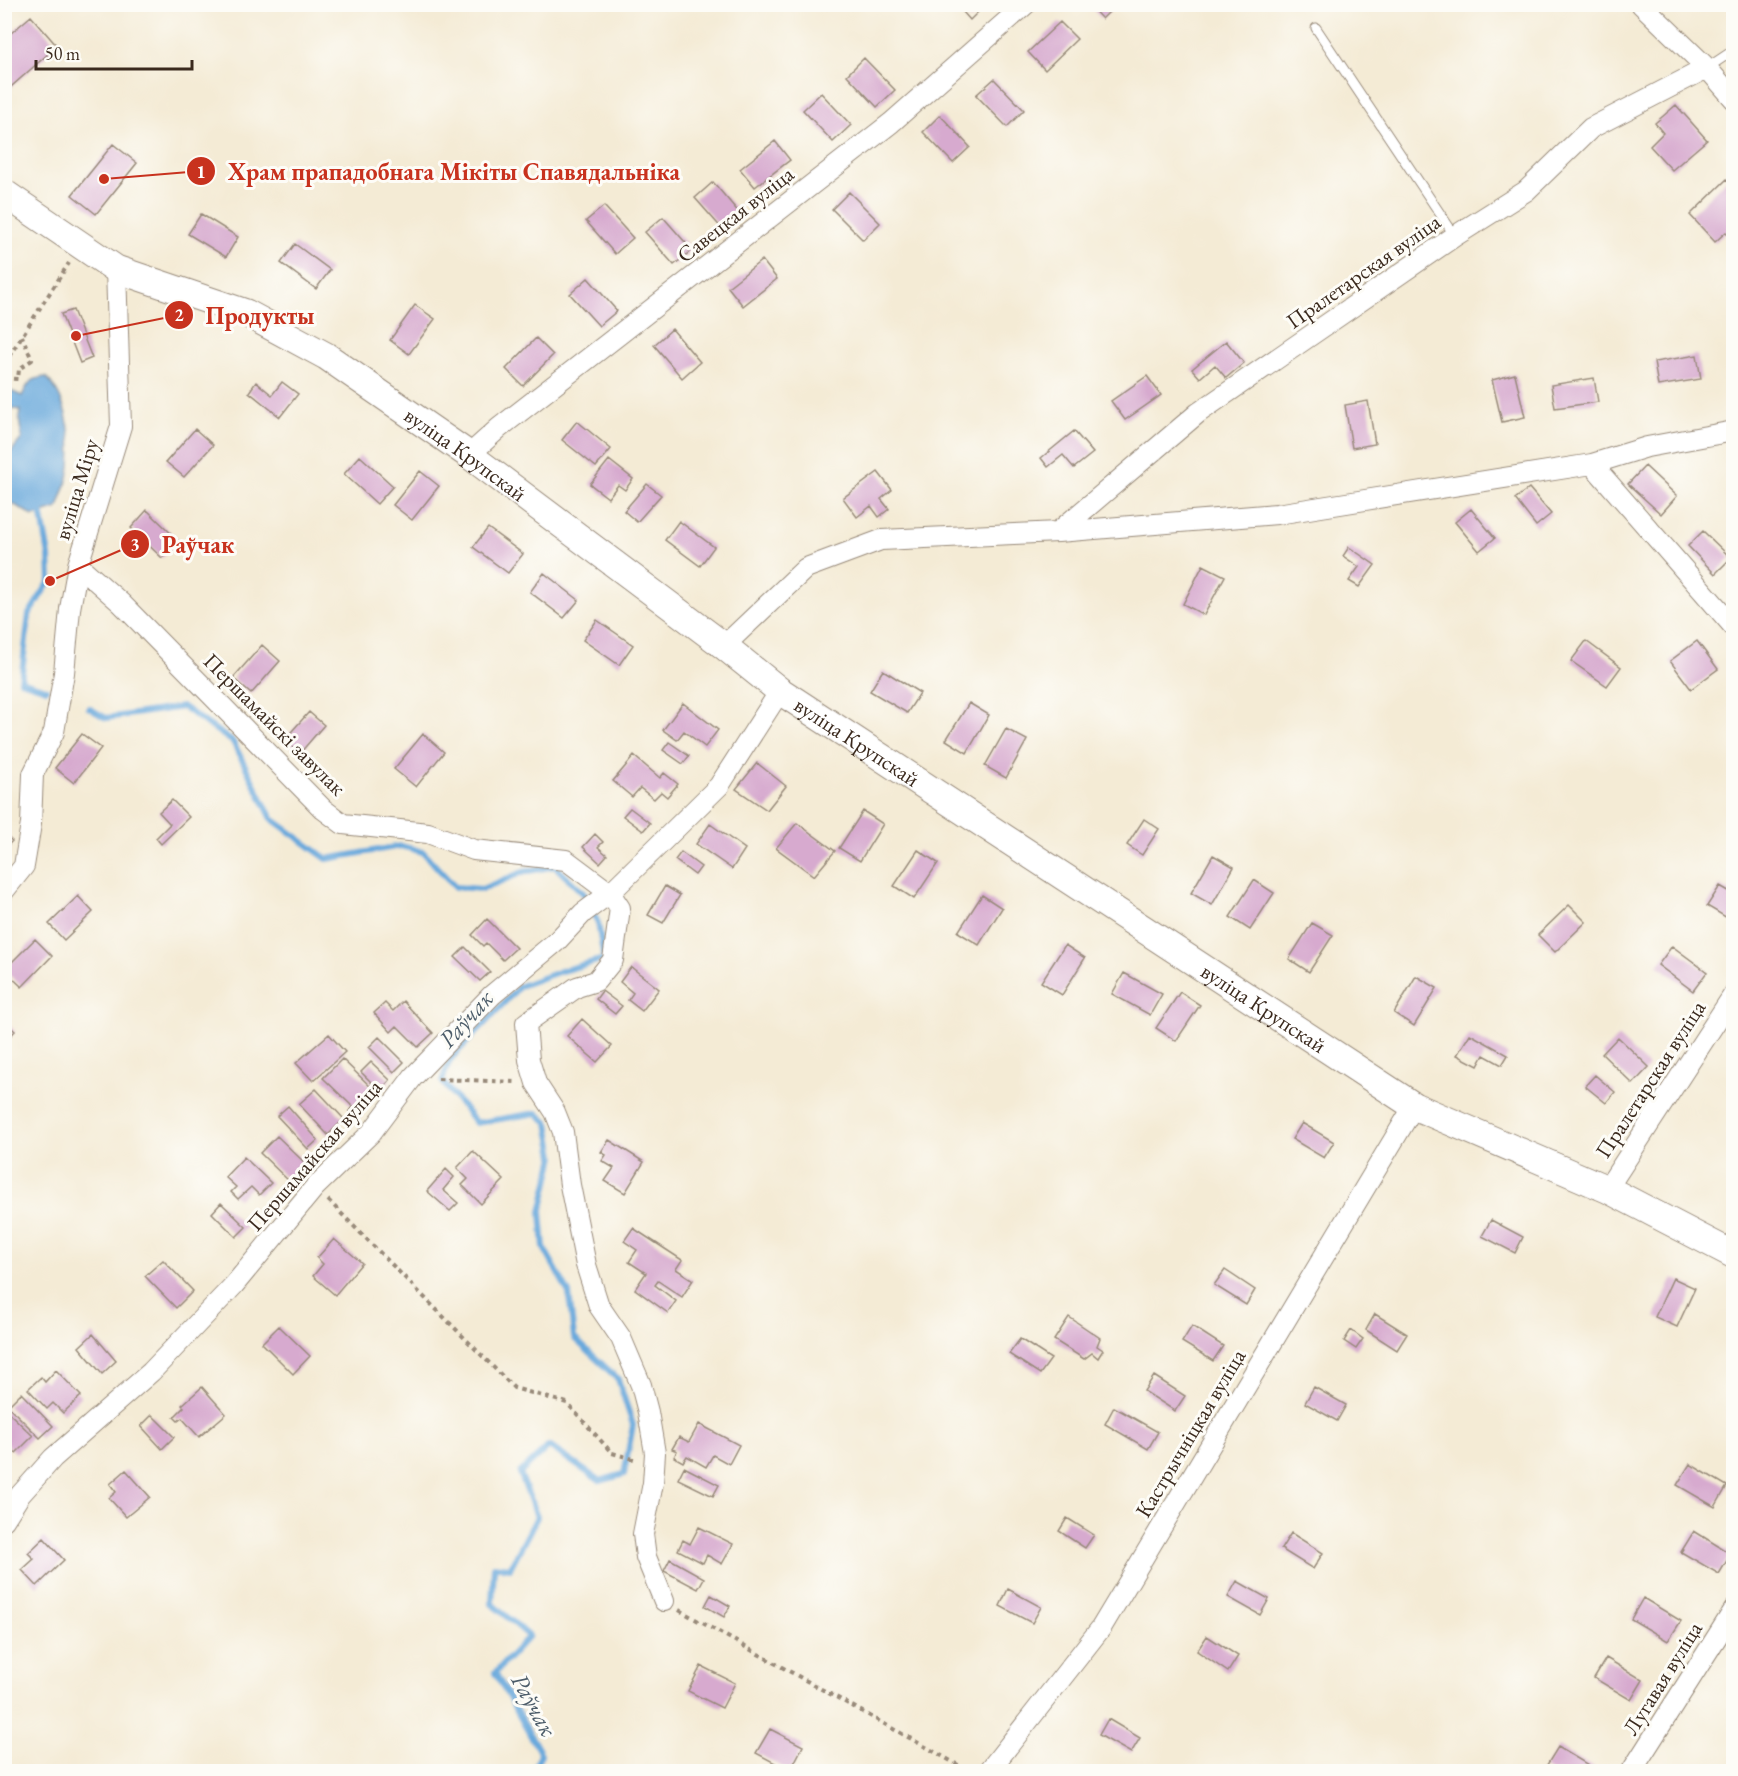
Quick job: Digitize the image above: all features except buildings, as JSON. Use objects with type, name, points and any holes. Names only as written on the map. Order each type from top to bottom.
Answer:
[{"type":"street","name":"Савецкая вуліца","points":[[469,455],[499,428],[891,123],[1026,4]]},
{"type":"street","points":[[1641,4],[1707,68],[1734,99]]},
{"type":"street","name":"Пралетарская вуліца","points":[[1058,532],[1198,413],[1455,236],[1526,191],[1591,129],[1707,68]]},
{"type":"street","name":"вуліца Крупскай","points":[[4,194],[116,269],[246,313],[326,356],[469,455],[724,646],[780,691],[1414,1106],[1607,1189],[1734,1255]]},
{"type":"street","name":"вуліца Міру","points":[[4,891],[24,866],[31,824],[33,774],[54,732],[78,565],[121,426],[116,269]]},
{"type":"street","points":[[724,646],[806,568],[881,540],[1058,532],[1277,514],[1592,464],[1647,447],[1734,431]]},
{"type":"street","points":[[1592,464],[1734,627]]},
{"type":"street","name":"Першамайскі завулак","points":[[78,565],[121,603],[323,809],[343,824],[428,833],[474,850],[566,860],[604,897]]},
{"type":"street","name":"Першамайская вуліца","points":[[4,1520],[20,1495],[52,1458],[151,1372],[234,1285],[315,1187],[371,1133],[413,1077],[492,995],[557,941],[583,913],[604,897],[719,786],[780,691]]},
{"type":"street","points":[[604,897],[620,908],[613,960],[596,981],[577,987],[525,1023],[529,1060],[536,1083],[555,1112],[563,1132],[570,1185],[586,1265],[598,1306],[621,1338],[646,1403],[655,1453],[651,1493],[643,1534],[646,1557],[664,1601]]},
{"type":"street","name":"Пралетарская вуліца","points":[[1607,1189],[1734,994]]},
{"type":"street","name":"Кастрычніцкая вуліца","points":[[988,1772],[1101,1628],[1414,1106]]},
{"type":"street","name":"Лугавая вуліца","points":[[1631,1772],[1734,1610]]},
{"type":"lane","points":[[1316,28],[1455,236]]},
{"type":"lane","points":[[1707,68],[1734,50]]},
{"type":"path","points":[[4,364],[81,245]]},
{"type":"path","points":[[4,378],[18,379],[19,369],[32,360],[22,336]]},
{"type":"path","points":[[433,1078],[536,1083]]},
{"type":"path","points":[[315,1187],[514,1388],[567,1403],[612,1453],[640,1461]]},
{"type":"path","points":[[664,1601],[969,1772]]},
{"type":"water","points":[[46,377],[59,396],[67,418],[70,466],[58,508],[33,516],[5,499],[5,456],[7,457],[22,438],[20,410],[5,407],[5,392],[11,391],[22,396],[31,382]]},
{"type":"waterway","name":"Раўчак","points":[[36,508],[41,511],[49,556],[50,581],[29,614],[21,681],[46,689]]},
{"type":"waterway","name":"Раўчак","points":[[89,708],[106,718],[183,707],[233,742],[272,819],[327,859],[401,846],[423,852],[455,887],[482,889],[523,872],[555,866],[584,894],[598,923],[604,959],[520,986],[450,1060],[442,1081],[476,1123],[537,1113],[548,1123],[554,1156],[541,1212],[544,1248],[569,1293],[574,1338],[618,1379],[633,1425],[624,1474],[600,1481],[549,1446],[520,1473],[537,1517],[510,1568],[494,1566],[492,1604],[529,1636],[495,1673],[541,1754],[533,1772]]},
{"type":"place","name":"Храм прападобнага Мікіты Спавядальніка","points":[[104,179]]},
{"type":"place","name":"Продукты","points":[[76,336]]},
{"type":"place","name":"Раўчак","points":[[50,581]]}]
